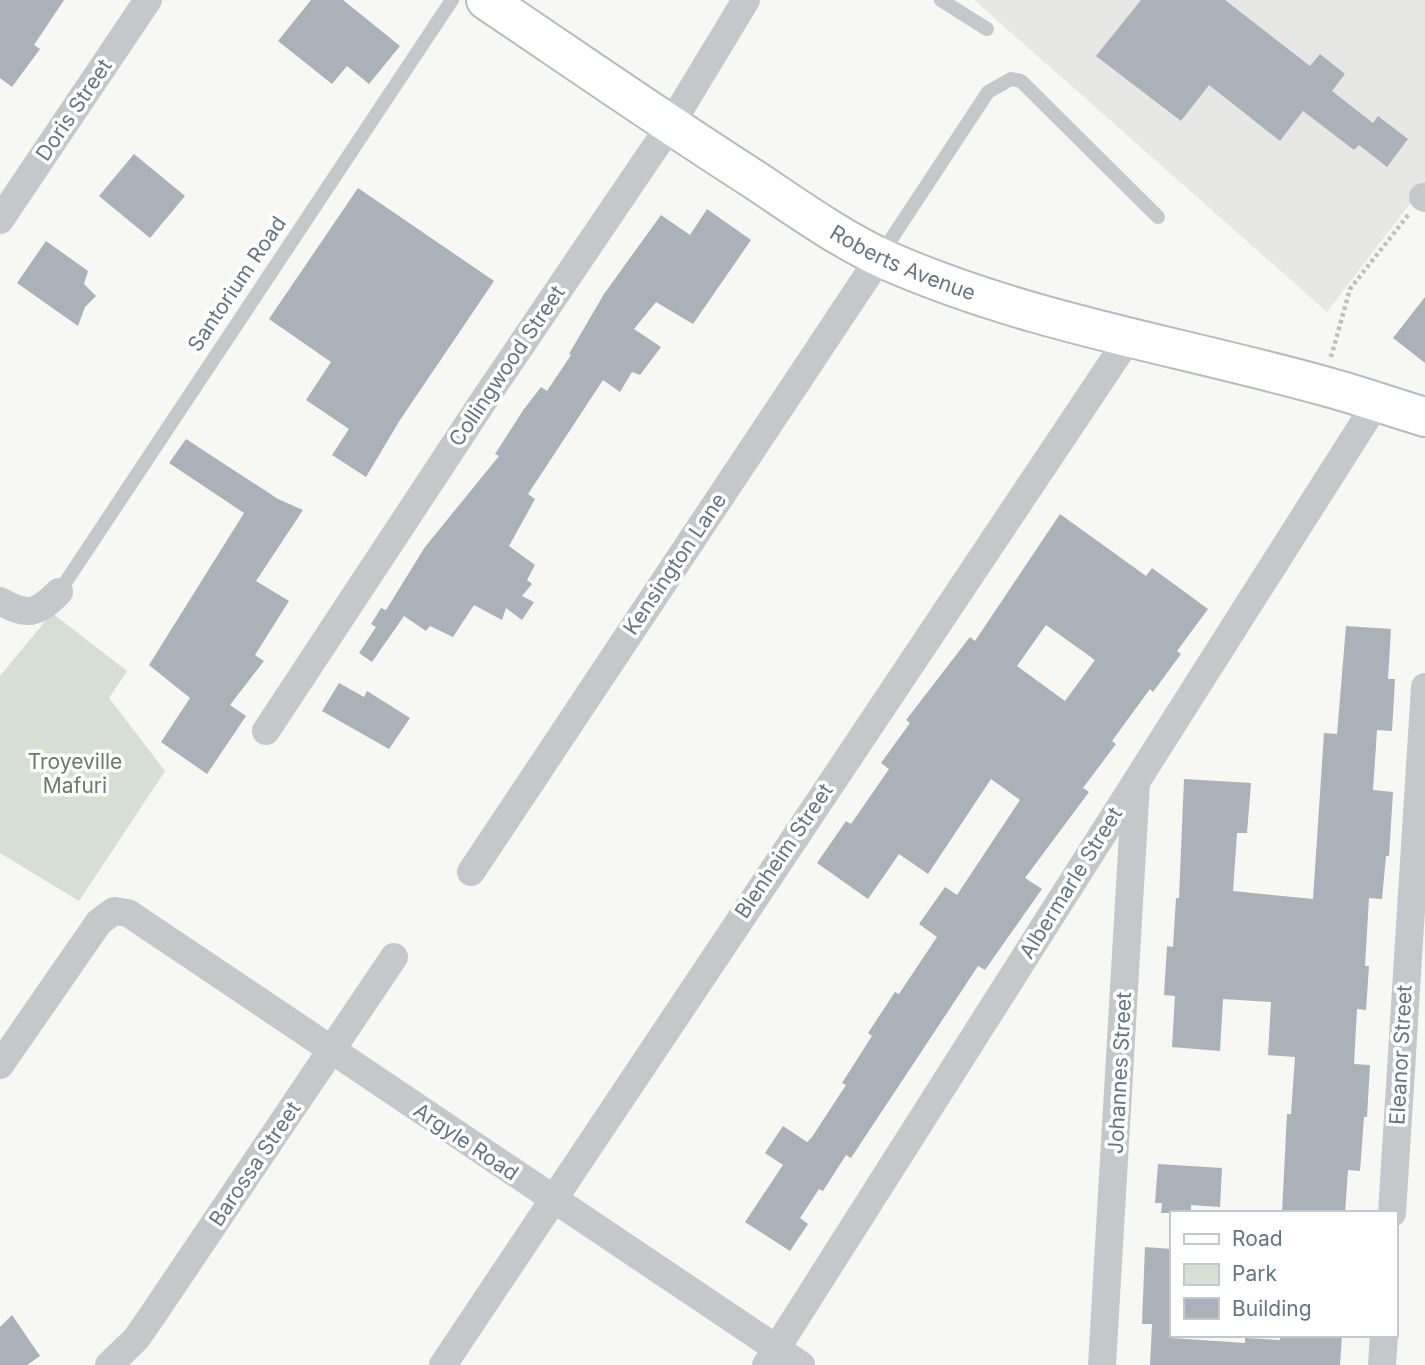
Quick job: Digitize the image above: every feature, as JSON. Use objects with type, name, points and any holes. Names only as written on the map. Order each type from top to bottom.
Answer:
[{"type":"main road","name":"Roberts Avenue","points":[[486,0],[834,231],[880,257],[960,289],[1128,339],[1323,386],[1425,417]]},
{"type":"street","name":"Doris Street","points":[[0,220],[148,0]]},
{"type":"street","name":"Collingwood Street","points":[[266,731],[484,400],[671,124],[746,0]]},
{"type":"street","name":"Kensington Lane","points":[[471,872],[880,257]]},
{"type":"street","name":"Blenheim Street","points":[[443,1365],[1128,339]]},
{"type":"street","name":"Albermarle Street","points":[[771,1357],[1377,402]]},
{"type":"street","points":[[0,601],[26,612],[42,609],[58,592]]},
{"type":"street","name":"Eleanor Street","points":[[1392,1211],[1425,687]]},
{"type":"street","name":"Johannes Street","points":[[1102,1365],[1136,780]]},
{"type":"street","name":"Argyle Road","points":[[0,1065],[107,914],[114,911],[128,913],[553,1199],[771,1357],[801,1365]]},
{"type":"street","name":"Barossa Street","points":[[109,1365],[144,1327],[394,957]]},
{"type":"street","points":[[1382,1365],[1384,1337]]},
{"type":"lane","name":"Santorium Road","points":[[58,592],[452,0]]},
{"type":"lane","points":[[941,0],[987,29]]},
{"type":"lane","points":[[880,257],[988,92],[1011,79],[1021,81],[1158,216]]},
{"type":"path","points":[[1323,386],[1350,289],[1424,197]]},
{"type":"shaded area","points":[[974,0],[1425,0],[1425,184],[1327,312]]},
{"type":"green space","name":"Troyeville Mafuri","points":[[52,613],[127,671],[109,698],[165,771],[79,901],[0,853],[0,676]]},
{"type":"building","points":[[0,0],[64,0],[34,45],[40,49],[12,87],[0,78]]},
{"type":"building","points":[[311,0],[343,0],[400,46],[369,84],[347,66],[332,84],[278,41]]},
{"type":"building","points":[[1141,0],[1225,0],[1310,66],[1320,54],[1345,74],[1332,91],[1373,123],[1378,116],[1408,139],[1387,167],[1359,145],[1354,150],[1303,111],[1280,141],[1209,85],[1181,121],[1096,56]]},
{"type":"building","points":[[134,154],[185,196],[150,238],[99,196]]},
{"type":"building","points":[[358,188],[494,281],[400,420],[366,477],[332,455],[349,429],[306,400],[331,362],[269,319]]},
{"type":"building","points":[[707,209],[751,240],[693,324],[656,302],[634,329],[661,347],[640,375],[632,372],[620,392],[603,380],[528,494],[535,499],[509,546],[535,565],[527,580],[532,584],[522,596],[534,602],[522,620],[506,608],[502,620],[474,605],[453,637],[430,626],[426,631],[404,616],[372,662],[359,653],[376,627],[371,624],[381,608],[386,610],[425,547],[499,456],[495,454],[524,409],[541,387],[547,391],[571,355],[569,354],[604,294],[661,215],[690,235]]},
{"type":"building","points":[[46,241],[88,271],[84,284],[96,296],[85,307],[78,326],[17,283]]},
{"type":"building","points":[[1425,297],[1425,363],[1393,338]]},
{"type":"building","points":[[186,439],[278,499],[303,510],[256,581],[289,601],[255,655],[264,661],[230,705],[246,716],[207,774],[161,742],[190,698],[149,665],[244,513],[169,463]]},
{"type":"building","points":[[1060,514],[1146,576],[1152,568],[1208,609],[1177,651],[1181,654],[1153,692],[1150,689],[1112,741],[1116,744],[1083,788],[1089,792],[1025,878],[1042,889],[985,970],[978,966],[851,1158],[846,1155],[823,1191],[819,1189],[800,1218],[808,1224],[790,1251],[745,1222],[783,1165],[765,1153],[783,1126],[807,1142],[812,1137],[846,1085],[842,1083],[872,1036],[868,1033],[895,992],[899,994],[937,937],[919,924],[945,887],[957,895],[1020,800],[991,779],[928,874],[899,854],[868,899],[817,863],[846,821],[851,824],[889,769],[881,763],[910,723],[906,720],[970,637],[975,641]],"holes":[[[1046,625],[1095,660],[1065,701],[1017,666]]]},
{"type":"building","points":[[1346,626],[1391,629],[1388,679],[1395,679],[1392,731],[1377,730],[1373,790],[1393,792],[1389,856],[1386,856],[1382,899],[1369,898],[1365,966],[1369,966],[1366,1010],[1357,1009],[1354,1064],[1370,1065],[1360,1171],[1348,1170],[1345,1211],[1282,1211],[1287,1114],[1291,1114],[1295,1057],[1268,1055],[1271,1002],[1223,999],[1220,1051],[1172,1047],[1175,996],[1164,995],[1167,946],[1173,947],[1176,898],[1179,898],[1184,779],[1251,783],[1247,833],[1237,833],[1233,891],[1313,899],[1324,733],[1337,734]]},
{"type":"building","points":[[339,683],[364,697],[367,691],[410,718],[389,749],[322,711]]},
{"type":"building","points":[[1158,1164],[1222,1168],[1220,1207],[1191,1205],[1191,1211],[1161,1213],[1162,1203],[1155,1203]]},
{"type":"building","points":[[1145,1247],[1170,1249],[1171,1338],[1245,1343],[1245,1338],[1280,1340],[1280,1337],[1342,1337],[1340,1365],[1150,1365],[1152,1324],[1142,1324]]},
{"type":"building","points":[[12,1315],[40,1356],[27,1365],[0,1365],[0,1327]]}]
